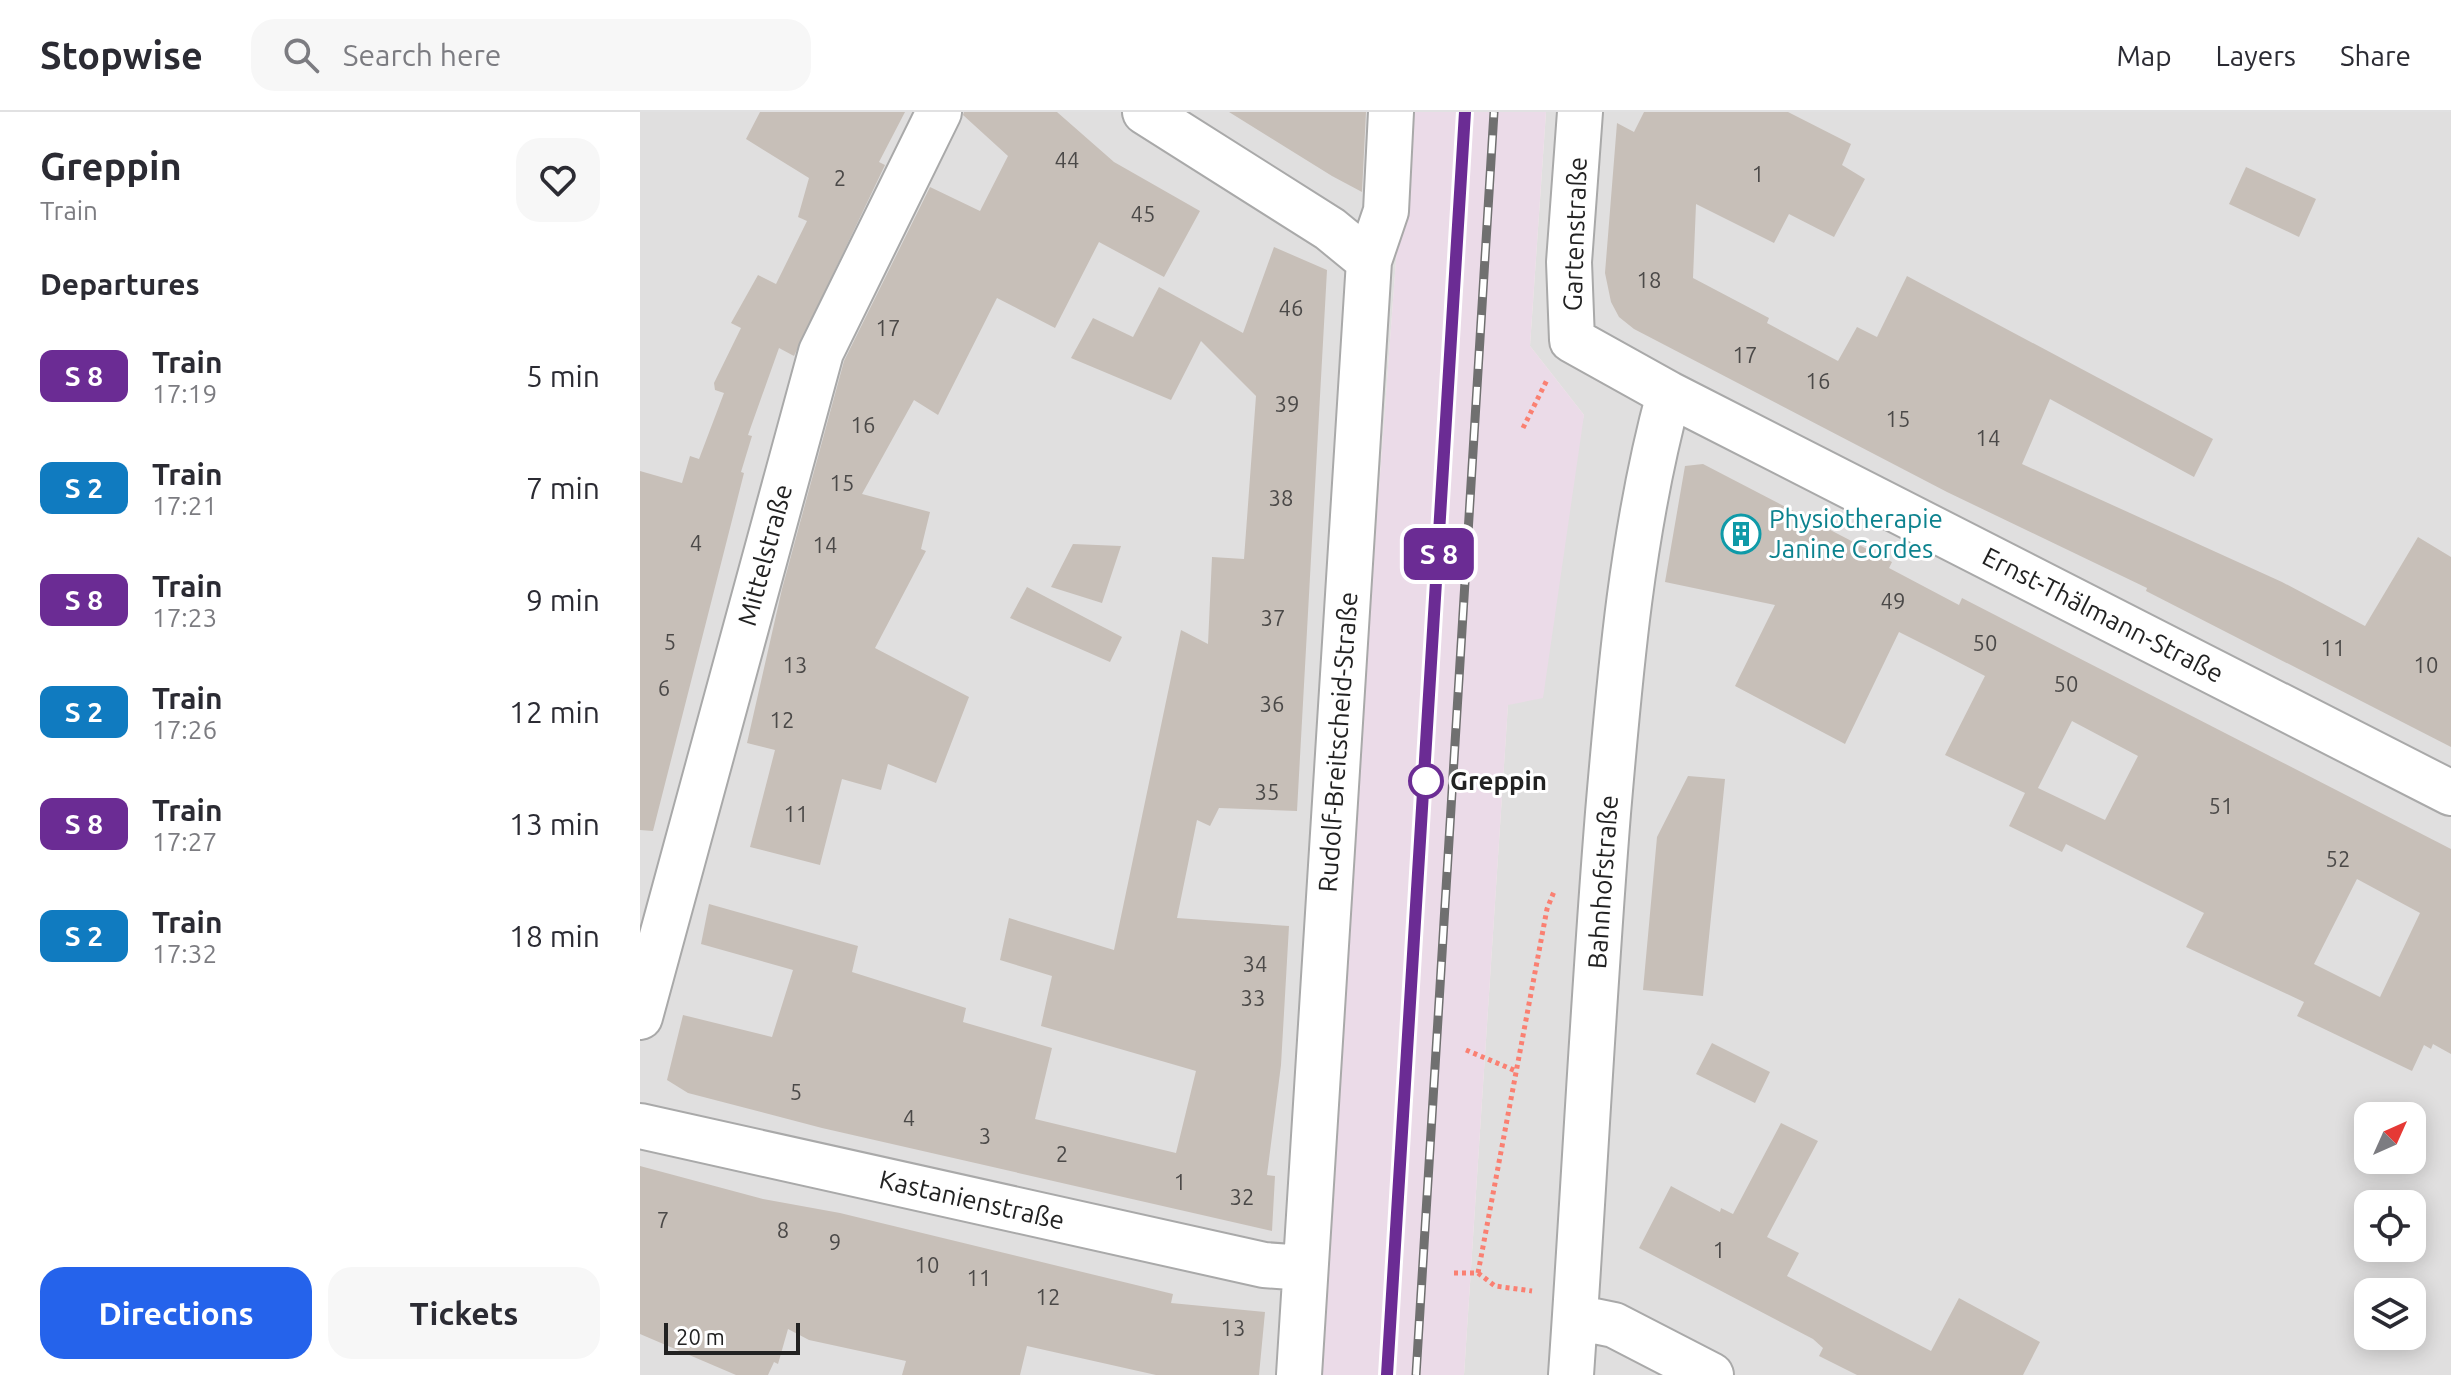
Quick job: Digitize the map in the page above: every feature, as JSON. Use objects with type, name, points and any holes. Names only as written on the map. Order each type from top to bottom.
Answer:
[{"type":"street","name":"Mittelstraße","points":[[640,1017],[821,352],[939,112]]},
{"type":"street","points":[[1145,112],[1330,229],[1369,261]]},
{"type":"street","name":"Rudolf-Breitscheid-Straße","points":[[1299,1375],[1369,261],[1386,211],[1391,112]]},
{"type":"street","name":"Gartenstraße","points":[[1580,112],[1569,262],[1572,340],[1669,394]]},
{"type":"street","name":"Ernst-Thälmann-Straße","points":[[1669,394],[2451,793]]},
{"type":"street","name":"Bahnhofstraße","points":[[1571,1375],[1602,881],[1623,646],[1657,440],[1669,394]]},
{"type":"street","name":"Kastanienstraße","points":[[640,1126],[1264,1265],[1305,1268]]},
{"type":"street","points":[[1575,1317],[1614,1325],[1711,1375]]},
{"type":"path","points":[[1523,428],[1550,373],[1572,340]]},
{"type":"path","points":[[1478,1273],[1547,909],[1559,879],[1602,881]]},
{"type":"path","points":[[1466,1050],[1516,1071]]},
{"type":"path","points":[[1454,1273],[1478,1273],[1495,1286],[1532,1291]]},
{"type":"shaded area","points":[[640,112],[1407,112],[1313,1375],[640,1375]]},
{"type":"shaded area","points":[[1407,112],[1546,112],[1530,346],[1584,415],[1543,698],[1508,705],[1464,1375],[1313,1375]]},
{"type":"shaded area","points":[[1546,112],[2451,112],[2451,1375],[1464,1375],[1508,704],[1584,415],[1530,346]]},
{"type":"building","points":[[760,112],[905,112],[879,162],[885,165],[794,356],[779,348],[748,435],[752,436],[741,472],[744,473],[653,831],[640,830],[640,471],[682,483],[690,456],[699,459],[724,393],[715,390],[714,383],[741,328],[731,323],[758,275],[776,284],[807,221],[798,217],[809,178],[746,139]]},
{"type":"building","points":[[964,112],[1057,112],[1114,162],[1200,211],[1164,277],[1099,242],[1055,328],[997,298],[938,415],[914,400],[862,494],[930,512],[921,549],[926,551],[875,648],[969,697],[936,783],[888,764],[881,790],[842,779],[820,865],[750,847],[775,750],[747,743],[782,589],[844,361],[930,187],[980,211],[1008,156],[963,115]]},
{"type":"building","points":[[1229,112],[1366,112],[1362,192],[1332,176]]},
{"type":"building","points":[[1644,112],[1788,112],[1851,144],[1842,165],[1865,179],[1834,237],[1789,214],[1774,243],[1696,204],[1693,278],[1769,318],[1767,323],[1838,361],[1857,327],[1877,337],[1907,276],[2213,439],[2194,477],[2050,399],[2022,464],[2282,582],[2365,626],[2418,537],[2451,557],[2451,747],[2146,591],[2147,588],[1947,492],[1634,329],[1619,317],[1611,302],[1605,273],[1617,123],[1634,132]]},
{"type":"building","points":[[2246,167],[2316,199],[2299,237],[2229,204]]},
{"type":"building","points":[[1274,247],[1327,270],[1297,811],[1219,808],[1210,826],[1197,820],[1177,918],[1289,926],[1281,1065],[1267,1175],[1275,1176],[1272,1231],[822,1128],[688,1093],[667,1080],[683,1015],[772,1037],[793,970],[701,944],[709,904],[858,946],[852,972],[966,1008],[963,1022],[1052,1048],[1035,1119],[1176,1153],[1196,1071],[1041,1026],[1052,976],[1000,960],[1009,918],[1114,950],[1181,630],[1208,644],[1212,557],[1244,559],[1256,396],[1201,341],[1171,400],[1071,358],[1093,318],[1133,337],[1159,287],[1243,333]]},
{"type":"building","points":[[1703,464],[1892,562],[1889,568],[1959,605],[1962,598],[2451,849],[2451,1054],[2433,1044],[2431,1049],[2424,1045],[2412,1071],[2297,1016],[2304,1002],[2186,947],[2204,913],[2066,844],[2062,852],[2009,826],[2025,793],[1945,755],[1985,676],[1935,650],[1899,632],[1845,744],[1735,686],[1775,605],[1665,582],[1685,466]],"holes":[[[2072,721],[2138,756],[2105,820],[2038,788]],[[2357,879],[2420,913],[2380,997],[2314,964]]]},
{"type":"building","points":[[1073,544],[1121,546],[1102,603],[1051,587]]},
{"type":"building","points":[[1027,587],[1122,637],[1110,662],[1010,618]]},
{"type":"building","points":[[1688,776],[1725,779],[1703,996],[1643,990],[1657,837]]},
{"type":"building","points":[[1712,1043],[1770,1072],[1755,1103],[1696,1074]]},
{"type":"building","points":[[1781,1123],[1818,1141],[1767,1237],[1799,1253],[1787,1276],[1931,1351],[1959,1298],[2040,1342],[2023,1375],[1857,1375],[1819,1356],[1823,1348],[1813,1339],[1639,1248],[1671,1186],[1720,1212],[1721,1208],[1733,1214]]},
{"type":"building","points":[[640,1166],[763,1199],[840,1213],[1173,1294],[1171,1303],[1265,1312],[1259,1375],[1156,1375],[1027,1346],[1020,1375],[902,1375],[906,1361],[809,1340],[788,1329],[778,1364],[774,1362],[768,1375],[736,1375],[640,1334]]},
{"type":"railway","points":[[1387,1375],[1465,112]]},
{"type":"railway","points":[[1416,1375],[1494,112]]},
{"type":"train","points":[[1387,1375],[1465,112]]},
{"type":"place","name":"Physiotherapie Janine Cordes","points":[[1741,534]]},
{"type":"place","name":"Greppin","points":[[1426,781]]}]
